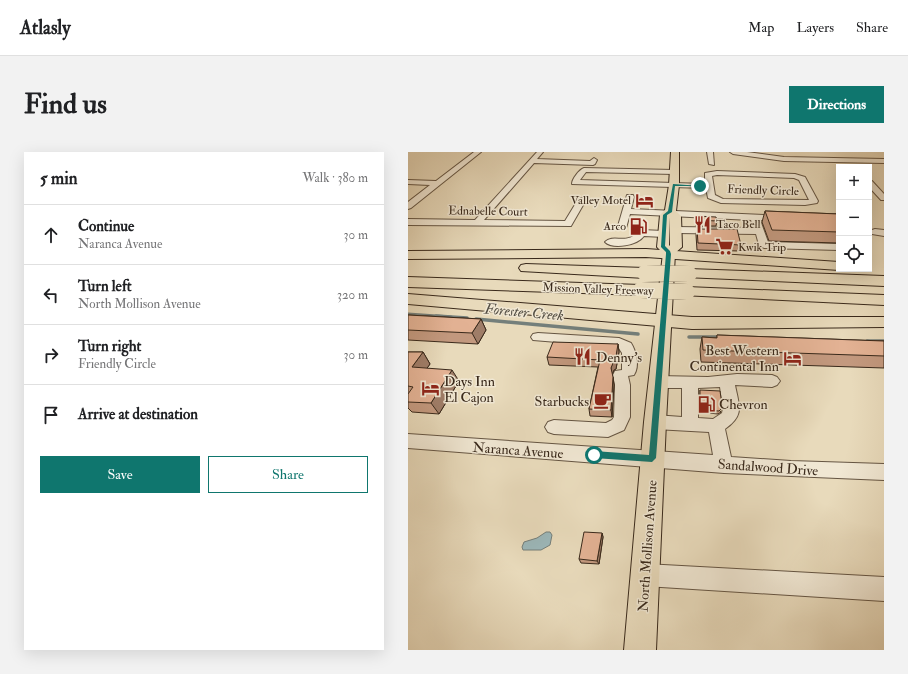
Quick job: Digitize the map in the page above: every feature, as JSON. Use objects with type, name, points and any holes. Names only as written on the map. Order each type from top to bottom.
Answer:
[{"type":"highway","points":[[408,255],[668,253],[836,266]]},
{"type":"highway","name":"Mission Valley Freeway","points":[[408,264],[884,281]]},
{"type":"highway","points":[[872,268],[884,269]]},
{"type":"highway","name":"Mission Valley Freeway","points":[[408,282],[884,300]]},
{"type":"highway","points":[[408,299],[692,323],[884,322]]},
{"type":"main road","name":"North Mollison Avenue","points":[[640,650],[652,458],[668,253],[663,247],[664,234],[674,185],[672,166],[675,152]]},
{"type":"main road","name":"North Mollison Avenue","points":[[668,215],[676,216],[676,247],[668,253]]},
{"type":"street","points":[[408,206],[478,152]]},
{"type":"street","points":[[710,152],[712,164]]},
{"type":"street","points":[[733,152],[784,159],[884,161]]},
{"type":"street","points":[[534,156],[551,156]]},
{"type":"street","points":[[534,156],[568,162],[593,163],[596,156]]},
{"type":"street","points":[[477,224],[534,156]]},
{"type":"street","points":[[847,160],[851,164]]},
{"type":"street","points":[[571,190],[584,170],[672,166]]},
{"type":"street","name":"Friendly Circle","points":[[712,174],[790,175],[802,179],[815,199],[812,202],[805,203],[767,199],[721,200],[711,196],[709,186],[708,177],[712,174]]},
{"type":"street","points":[[408,182],[438,183]]},
{"type":"street","name":"Friendly Circle","points":[[575,182],[709,186]]},
{"type":"street","points":[[872,185],[884,198]]},
{"type":"street","points":[[630,197],[624,219],[668,215],[688,215],[688,219],[690,220],[729,223],[760,231]]},
{"type":"street","name":"Ednabelle Court","points":[[408,222],[568,224],[582,200]]},
{"type":"street","points":[[676,229],[729,223],[755,217],[793,218]]},
{"type":"street","points":[[755,217],[764,245],[836,247]]},
{"type":"street","points":[[610,242],[632,241],[638,238],[641,233],[664,234]]},
{"type":"street","points":[[538,337],[614,342],[623,344],[627,348],[630,363],[624,373],[620,407],[622,417],[618,424],[608,430],[554,427]]},
{"type":"street","points":[[658,382],[690,383],[708,389],[737,379],[772,381]]},
{"type":"street","points":[[655,422],[690,424],[729,417],[731,408],[728,381]]},
{"type":"street","points":[[690,383],[690,424]]},
{"type":"street","points":[[712,421],[724,465]]},
{"type":"street","name":"Naranca Avenue","points":[[408,440],[446,445],[652,458]]},
{"type":"street","name":"Sandalwood Drive","points":[[652,458],[724,465],[853,473],[884,472]]},
{"type":"street","points":[[645,575],[884,589]]},
{"type":"water","points":[[546,532],[550,532],[552,535],[550,545],[541,550],[523,550],[522,547],[524,542],[537,538]]},
{"type":"building","points":[[765,211],[836,214],[836,232],[772,230]]},
{"type":"building","points":[[696,216],[716,217],[717,221],[696,220]]},
{"type":"building","points":[[697,229],[737,229],[741,245],[698,243]]},
{"type":"building","points":[[408,315],[481,319],[472,333],[408,330]]},
{"type":"building","points":[[717,335],[884,341],[884,356],[703,350],[702,337],[717,338]]},
{"type":"building","points":[[553,342],[618,344],[615,362],[611,368],[613,377],[611,410],[589,409],[600,360],[547,357]]},
{"type":"building","points":[[408,352],[423,352],[412,367],[452,370],[431,403],[408,402],[408,394],[413,387],[408,386]]},
{"type":"building","points":[[700,390],[720,391],[722,405],[719,411],[700,410]]},
{"type":"building","points":[[584,532],[602,533],[597,561],[579,559]]},
{"type":"waterway","name":"Forester Creek","points":[[408,314],[445,317]]},
{"type":"waterway","name":"Forester Creek","points":[[436,316],[445,317]]},
{"type":"waterway","name":"Forester Creek","points":[[445,317],[467,318]]},
{"type":"waterway","name":"Forester Creek","points":[[445,317],[451,317]]},
{"type":"waterway","name":"Forester Creek","points":[[476,319],[638,334]]},
{"type":"waterway","name":"Forester Creek","points":[[689,337],[720,337]]},
{"type":"waterway","name":"Forester Creek","points":[[867,341],[884,341]]},
{"type":"place","name":"Valley Motel","points":[[644,200]]},
{"type":"place","name":"Taco Bell","points":[[703,224]]},
{"type":"place","name":"Arco","points":[[639,226]]},
{"type":"place","name":"Kwik Trip","points":[[725,247]]},
{"type":"place","name":"Denny's","points":[[583,357]]},
{"type":"place","name":"Best Western Continental Inn","points":[[792,358]]},
{"type":"place","name":"Days Inn El Cajon","points":[[431,389]]},
{"type":"place","name":"Starbucks","points":[[602,401]]},
{"type":"place","name":"Chevron","points":[[706,404]]},
{"type":"route","points":[[594,455],[652,458],[668,254],[668,251],[663,247],[665,215],[670,212],[674,185],[700,186]]}]
